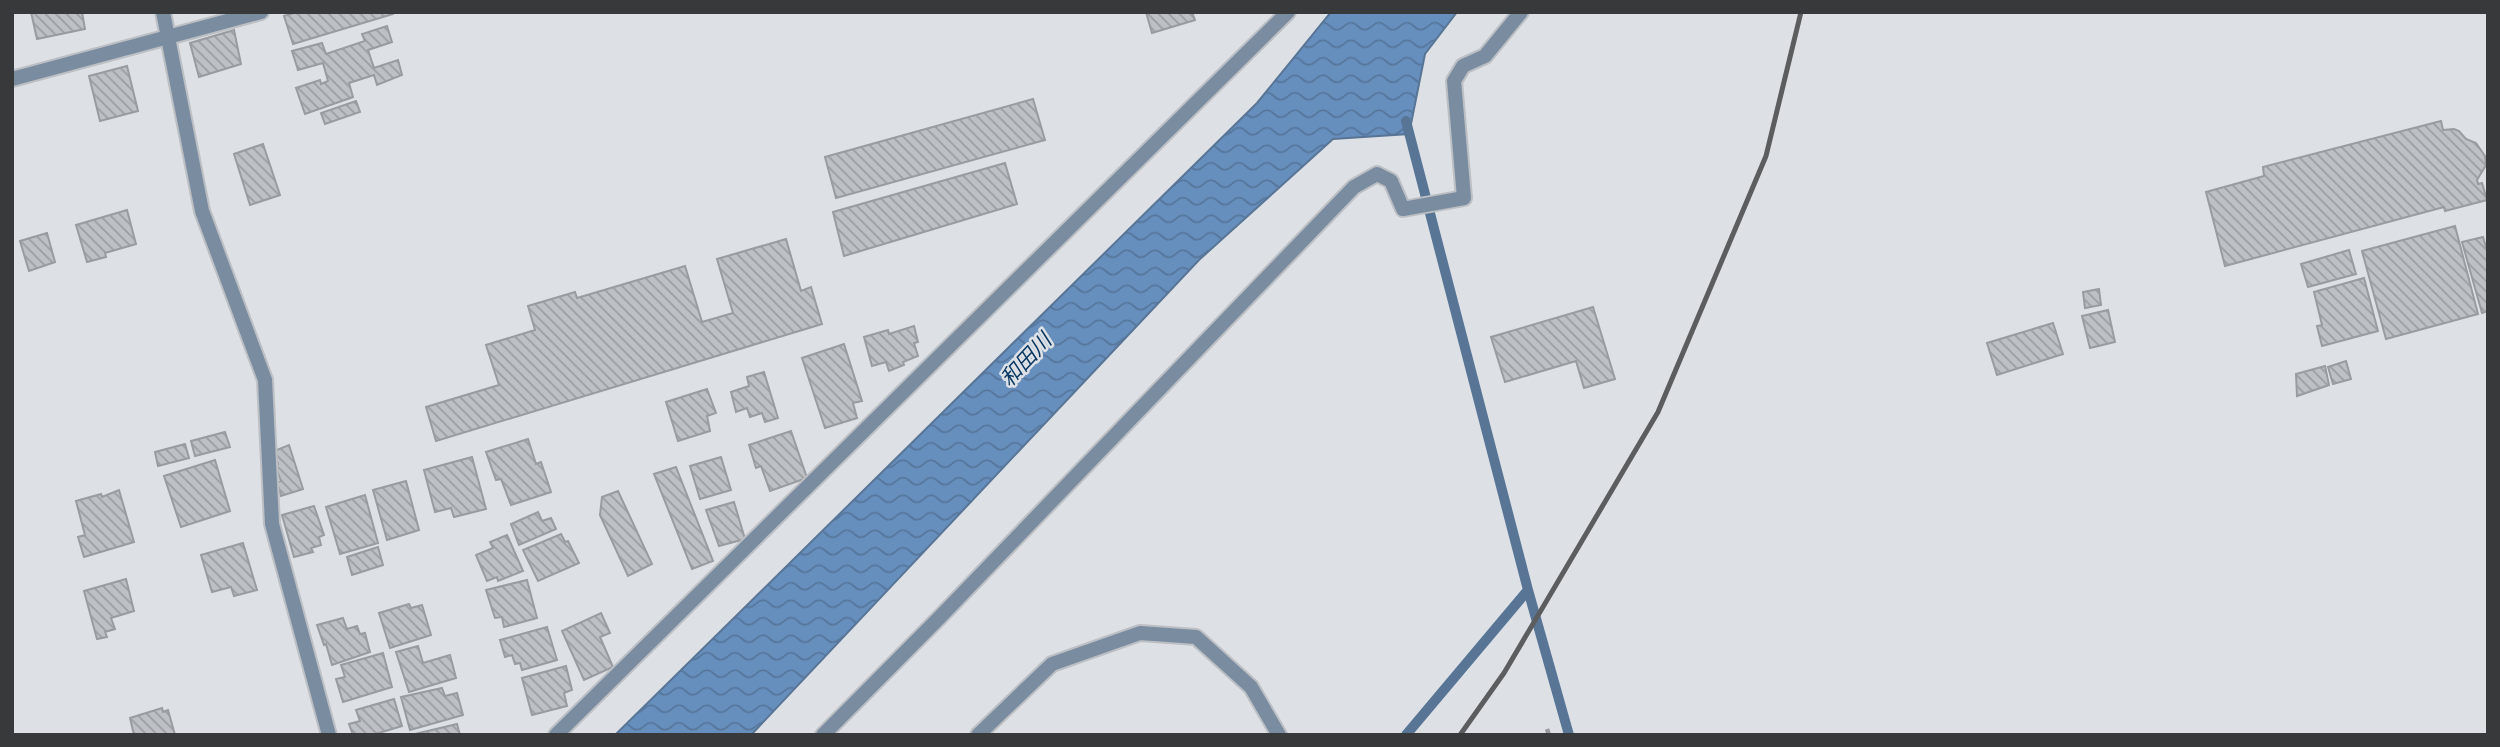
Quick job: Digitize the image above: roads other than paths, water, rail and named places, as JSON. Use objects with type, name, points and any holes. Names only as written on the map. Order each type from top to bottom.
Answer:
[{"type":"street","points":[[163,12],[202,211],[265,380],[272,524],[329,735]]},
{"type":"street","points":[[12,79],[261,12]]},
{"type":"street","points":[[556,735],[1288,12]]},
{"type":"street","points":[[823,735],[1354,187],[1377,174],[1391,181],[1403,209],[1464,198],[1454,81],[1463,66],[1485,56],[1521,12]]},
{"type":"street","points":[[978,735],[1052,664],[1140,632],[1196,637],[1251,687],[1279,735]]},
{"type":"water","name":"和田川","points":[[1331,12],[1457,12],[1425,54],[1409,134],[1333,139],[1199,260],[751,735],[615,735],[1257,103]]},
{"type":"waterway","points":[[1406,121],[1528,590],[1569,735]]},
{"type":"waterway","points":[[1406,735],[1528,590]]},
{"type":"railway","points":[[1460,735],[1504,673],[1658,412],[1766,156],[1801,12]]}]
